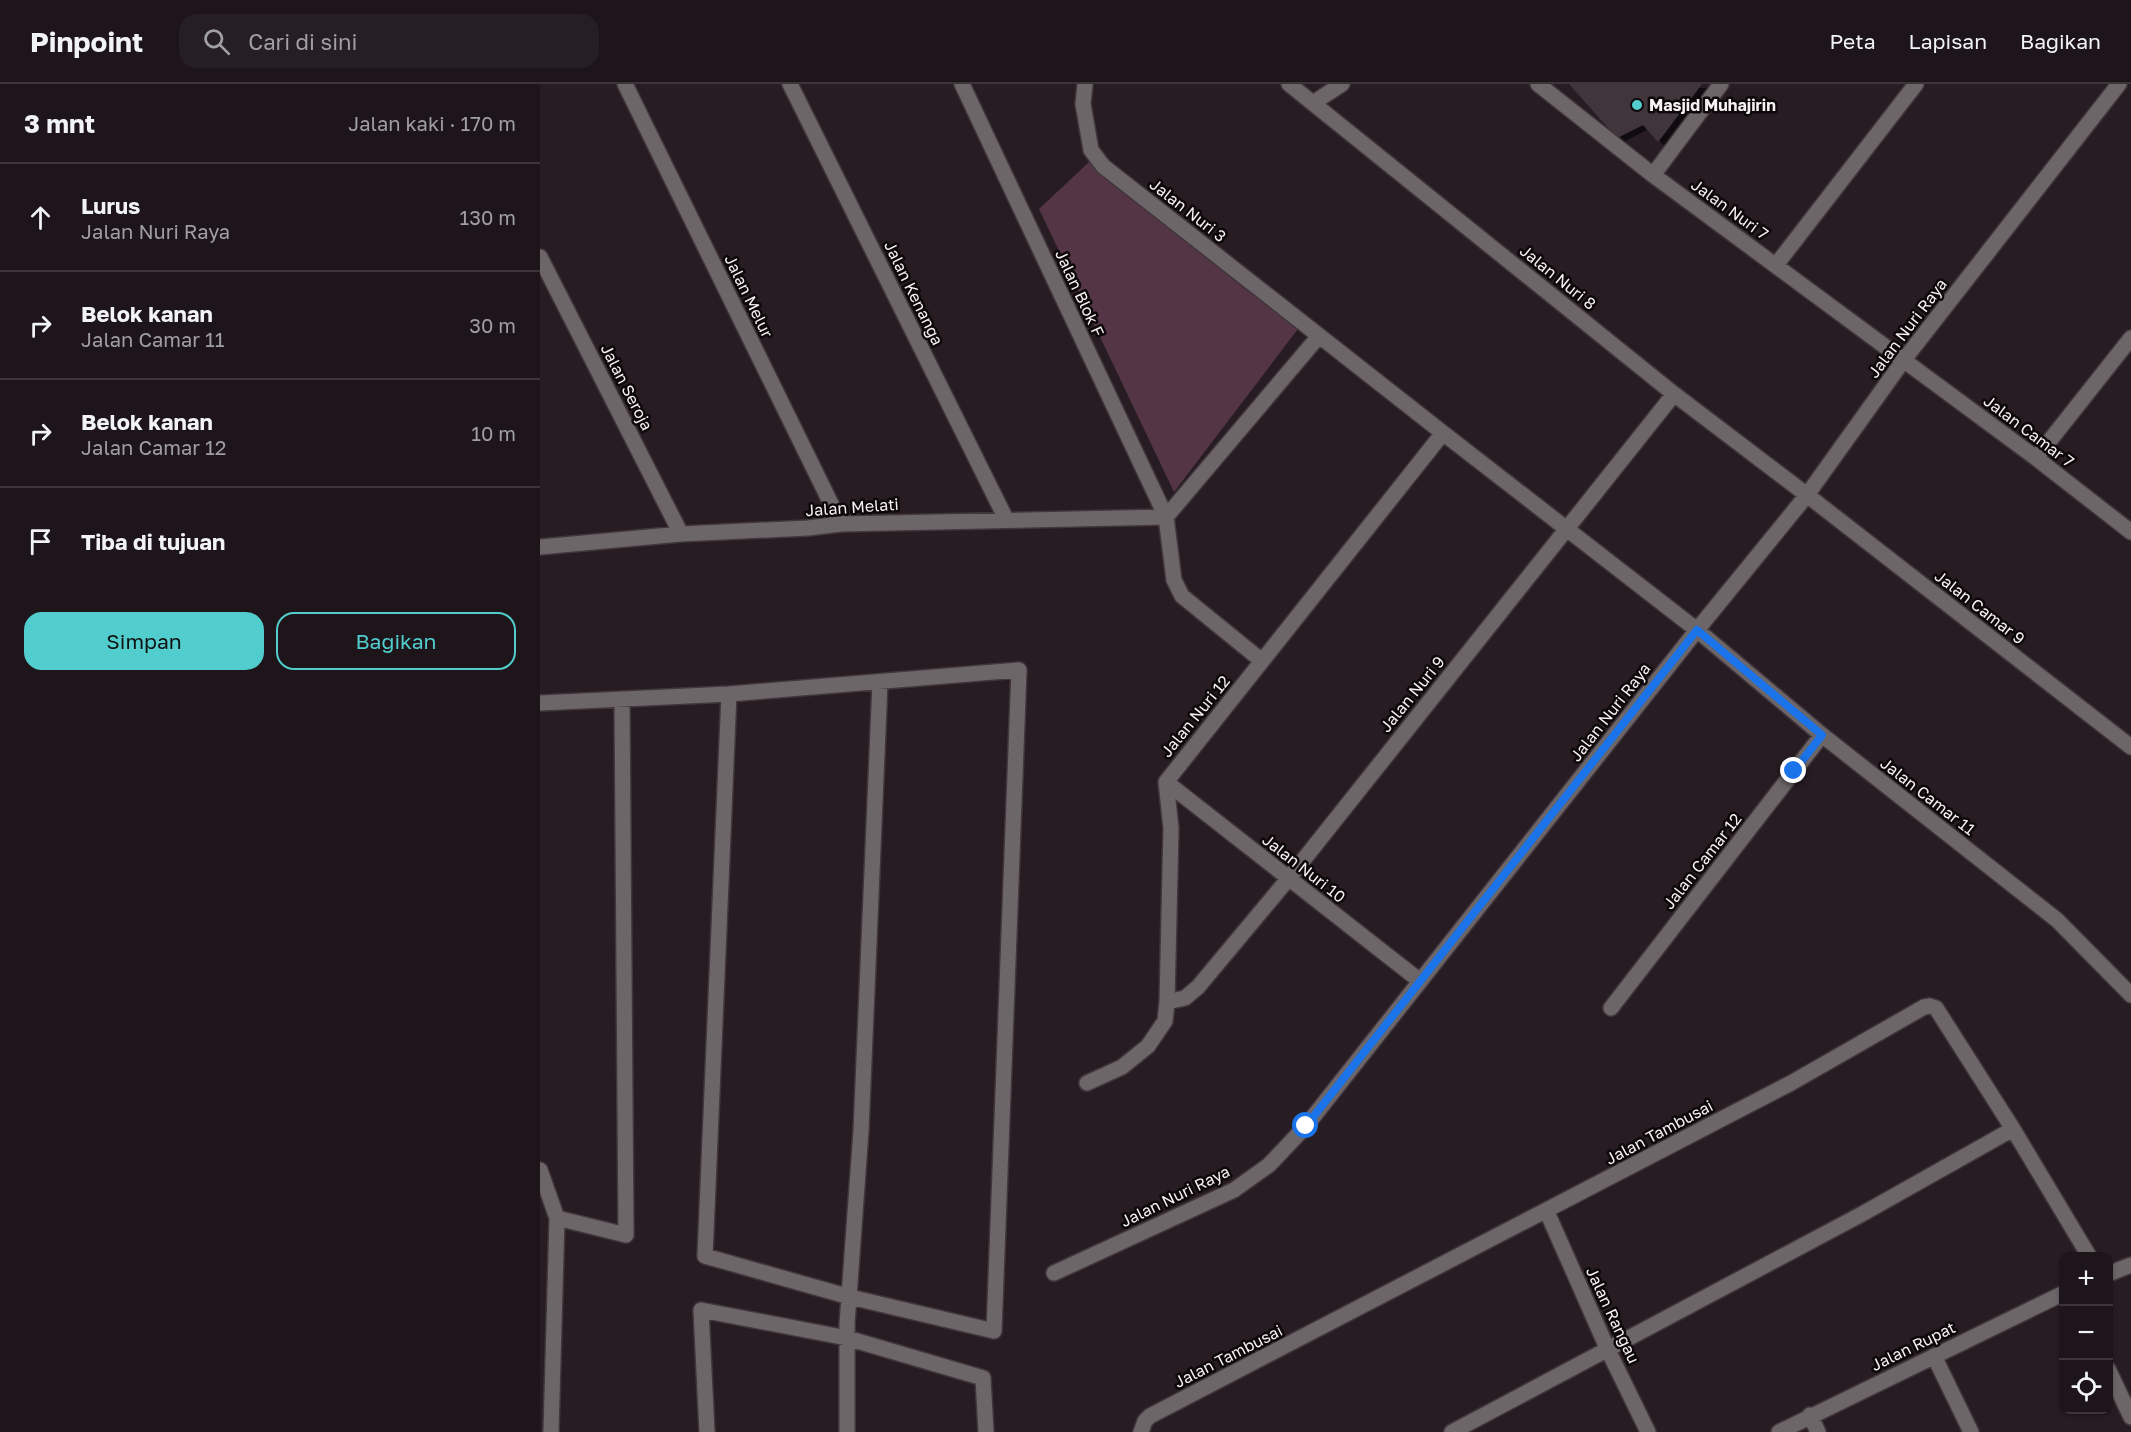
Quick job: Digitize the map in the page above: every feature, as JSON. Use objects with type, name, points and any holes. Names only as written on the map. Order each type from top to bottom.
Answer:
[{"type":"street","name":"Jalan Melur","points":[[625,84],[841,524]]},
{"type":"street","name":"Jalan Kenanga","points":[[790,84],[1006,519]]},
{"type":"street","name":"Jalan Blok F","points":[[962,84],[1166,517],[1174,580],[1182,596],[1262,661]]},
{"type":"street","name":"Jalan Nuri 3","points":[[1085,84],[1083,104],[1091,150],[1103,166],[1443,433],[1568,528]]},
{"type":"street","name":"Jalan Nuri 8","points":[[1289,84],[1674,394],[1807,495]]},
{"type":"street","points":[[1313,103],[1342,84]]},
{"type":"street","name":"Jalan Nuri 7","points":[[1538,84],[1653,175],[1903,361]]},
{"type":"street","points":[[1653,175],[1721,84]]},
{"type":"street","points":[[1776,265],[1916,84]]},
{"type":"street","name":"Jalan Nuri Raya","points":[[1054,1274],[1234,1190],[1269,1166],[1306,1126],[1697,630],[1807,495],[1903,361],[2119,84]]},
{"type":"street","name":"Jalan Seroja","points":[[540,257],[681,534]]},
{"type":"street","points":[[1166,517],[1319,336]]},
{"type":"street","points":[[2036,458],[2131,338]]},
{"type":"street","name":"Jalan Camar 7","points":[[1903,361],[2036,458],[2131,532]]},
{"type":"street","name":"Jalan Nuri 9","points":[[1167,1002],[1185,998],[1198,987],[1289,878],[1674,394]]},
{"type":"street","name":"Jalan Nuri 12","points":[[1087,1083],[1122,1067],[1148,1046],[1165,1021],[1171,828],[1166,782],[1443,433]]},
{"type":"street","name":"Jalan Camar 9","points":[[1807,495],[2131,747]]},
{"type":"street","name":"Jalan Melati","points":[[540,547],[681,534],[808,528],[841,524],[1166,517]]},
{"type":"street","name":"Jalan Camar 11","points":[[1568,528],[1697,630],[1822,735],[2057,920],[2131,995]]},
{"type":"street","points":[[540,703],[729,694],[1019,670],[994,1331],[850,1302],[705,1256],[729,694]]},
{"type":"street","points":[[847,1432],[847,1331],[861,1131],[880,683]]},
{"type":"street","points":[[557,1218],[626,1235],[622,699]]},
{"type":"street","name":"Jalan Camar 12","points":[[1611,1008],[1822,735]]},
{"type":"street","name":"Jalan Nuri 10","points":[[1166,782],[1420,981]]},
{"type":"street","name":"Jalan Tambusai","points":[[1141,1430],[1150,1416],[1547,1212],[1791,1083],[1924,1007],[1936,1008],[2013,1129],[2086,1252]]},
{"type":"street","points":[[1452,1432],[1862,1214],[2013,1129]]},
{"type":"street","points":[[540,1170],[557,1218],[551,1432]]},
{"type":"street","name":"Jalan Rangau","points":[[1547,1212],[1608,1350],[1648,1432]]},
{"type":"street","points":[[2113,1272],[2131,1265]]},
{"type":"street","name":"Jalan Rupat","points":[[1779,1432],[2059,1295]]},
{"type":"street","points":[[707,1432],[701,1310],[847,1331],[983,1378],[986,1432]]},
{"type":"street","points":[[1934,1356],[1971,1432]]},
{"type":"street","points":[[2113,1378],[2131,1417]]},
{"type":"street","points":[[1810,1416],[1818,1432]]},
{"type":"shaded area","points":[[1089,162],[1301,325],[1174,492],[1039,209]]},
{"type":"building","name":"Masjid Muhajirin","points":[[1569,84],[1702,84],[1658,142],[1643,125],[1617,138]]},
{"type":"place","name":"Masjid Muhajirin","points":[[1637,105]]},
{"type":"route","points":[[1306,1126],[1697,630],[1822,735],[1794,771]]}]
